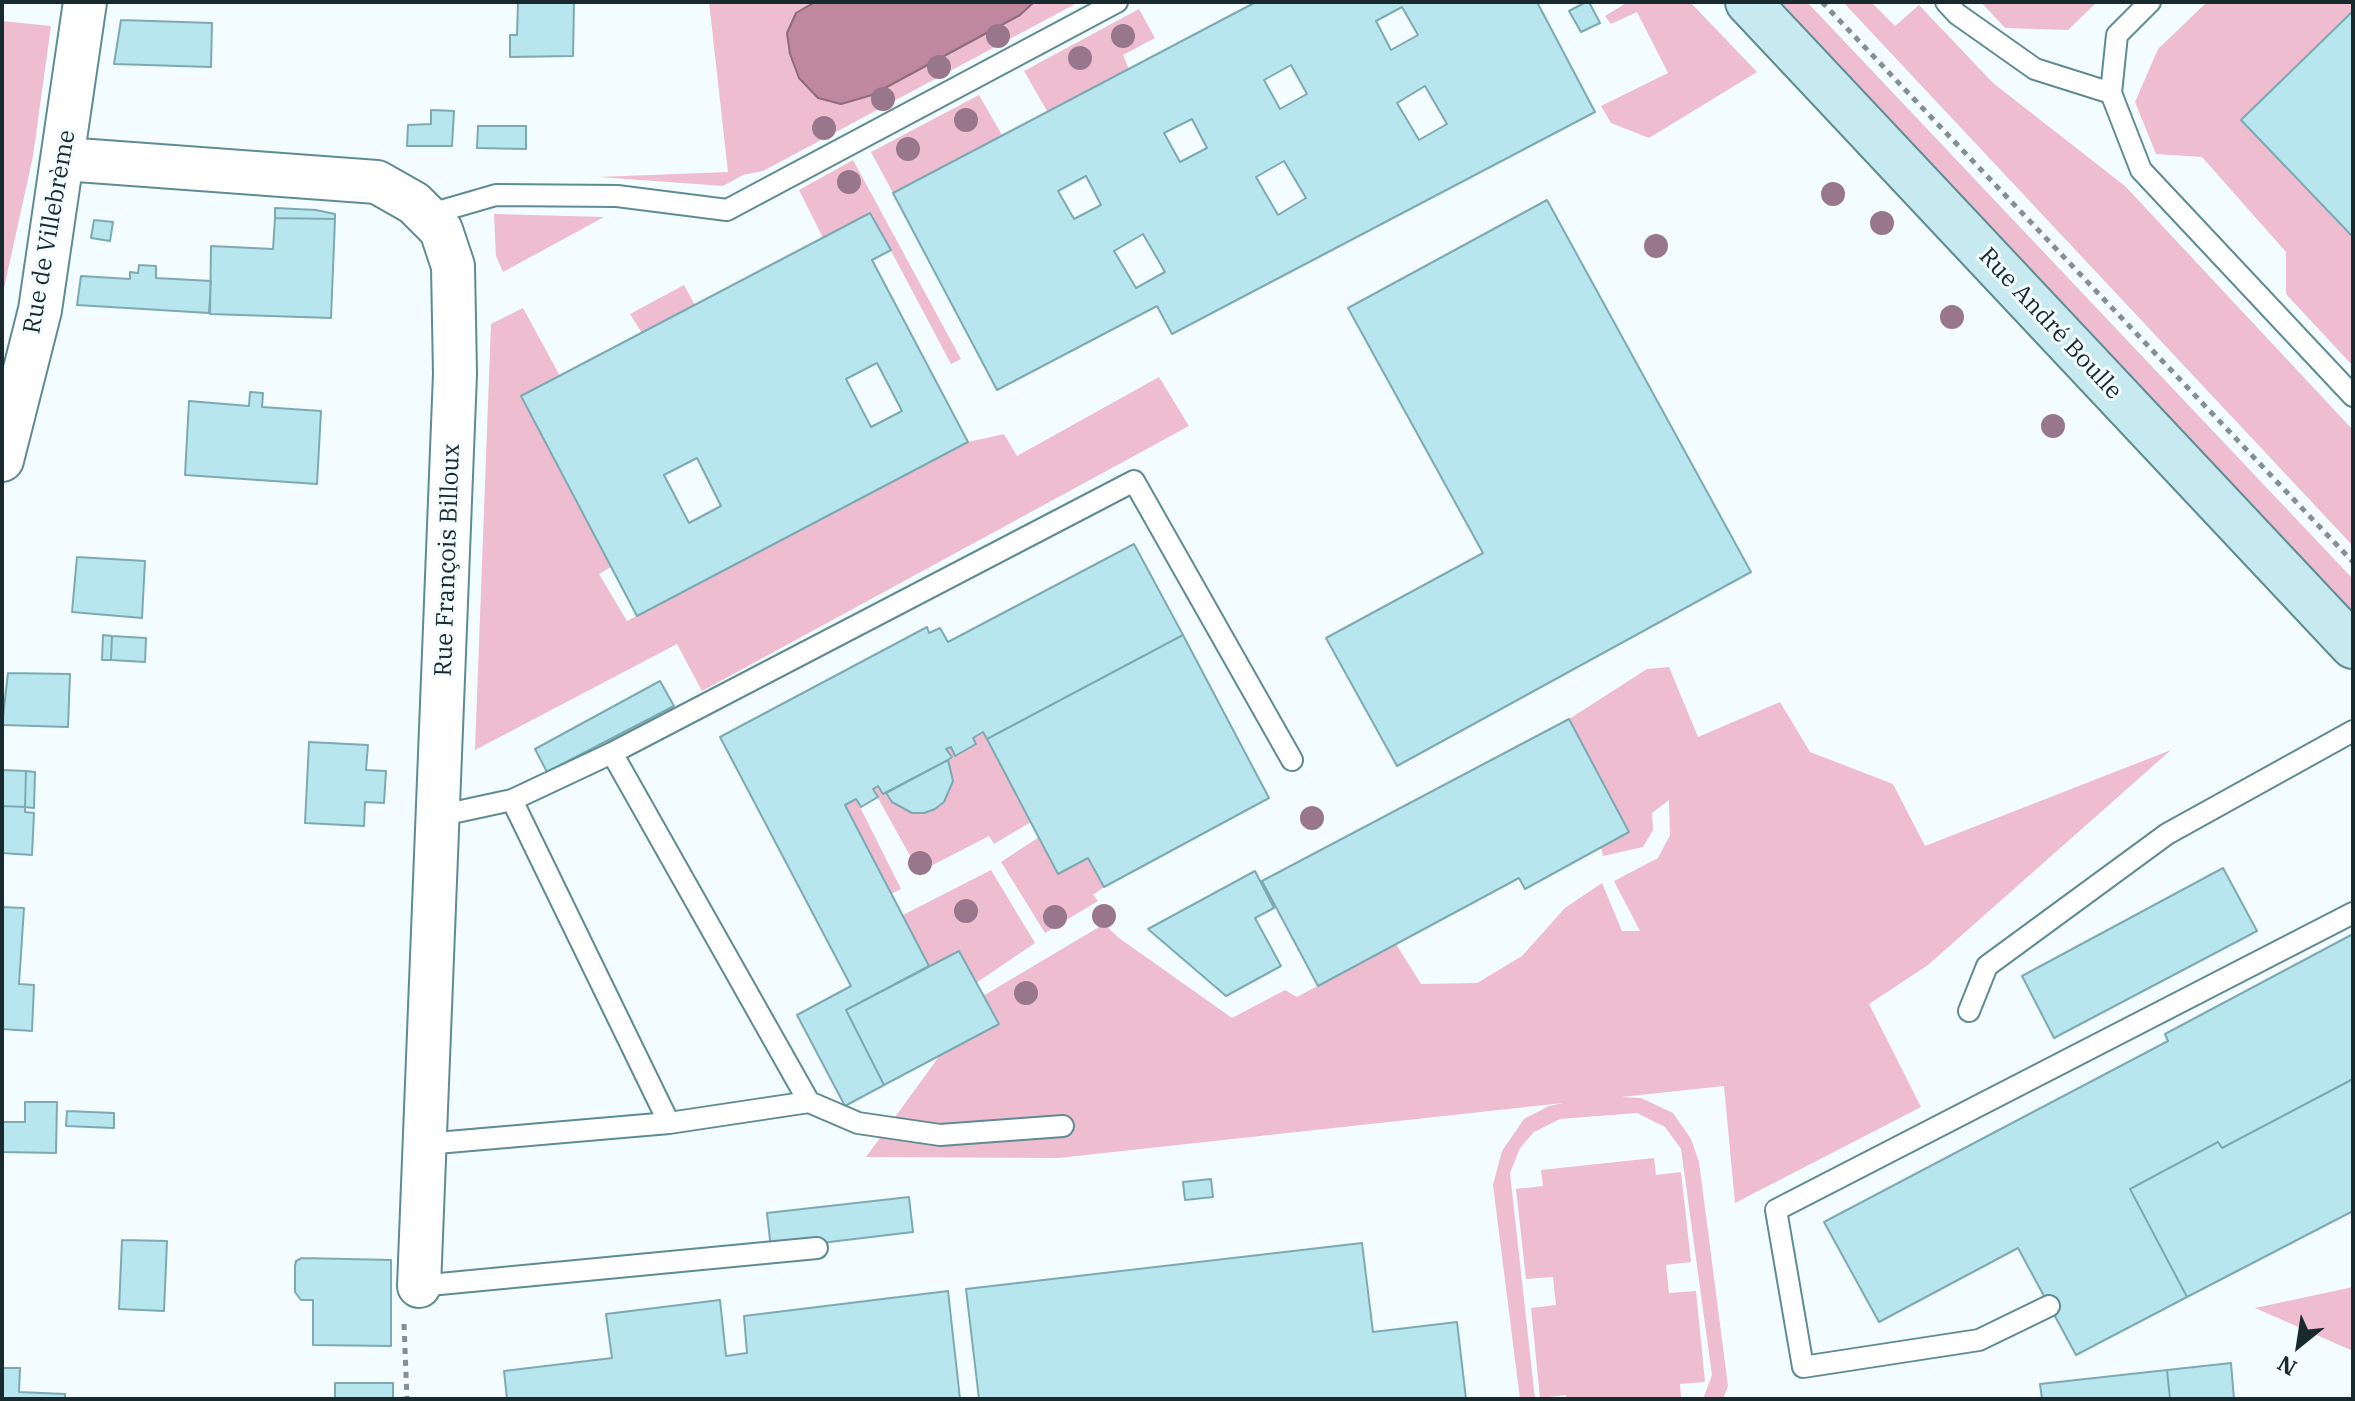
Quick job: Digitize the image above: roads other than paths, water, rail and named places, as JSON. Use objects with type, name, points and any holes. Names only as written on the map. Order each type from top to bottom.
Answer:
[{"type":"street","name":"Rue de Villebrème","points":[[2,460],[40,310],[85,2]]},
{"type":"street","name":"Rue André Boulle","points":[[1748,2],[2353,646]]},
{"type":"street","name":"Rue François Billoux","points":[[64,159],[377,182],[414,203],[441,230],[453,266],[455,374],[419,1286]]},
{"type":"lane","points":[[427,215],[496,195],[617,196],[727,210],[1117,2]]},
{"type":"lane","points":[[1946,2],[1957,14],[2035,69],[2111,93]]},
{"type":"lane","points":[[2150,2],[2117,35],[2111,93],[2141,170],[2353,396]]},
{"type":"lane","points":[[438,816],[512,800],[612,753],[1134,481],[1292,760]]},
{"type":"lane","points":[[1969,1011],[1987,966],[2167,834],[2353,731]]},
{"type":"lane","points":[[612,753],[809,1102]]},
{"type":"lane","points":[[512,800],[669,1123]]},
{"type":"lane","points":[[2049,1306],[1979,1340],[1803,1367],[1776,1210],[2353,913]]},
{"type":"lane","points":[[425,1144],[669,1123],[809,1102],[858,1123],[940,1135],[1063,1126]]},
{"type":"lane","points":[[419,1286],[817,1248]]}]
